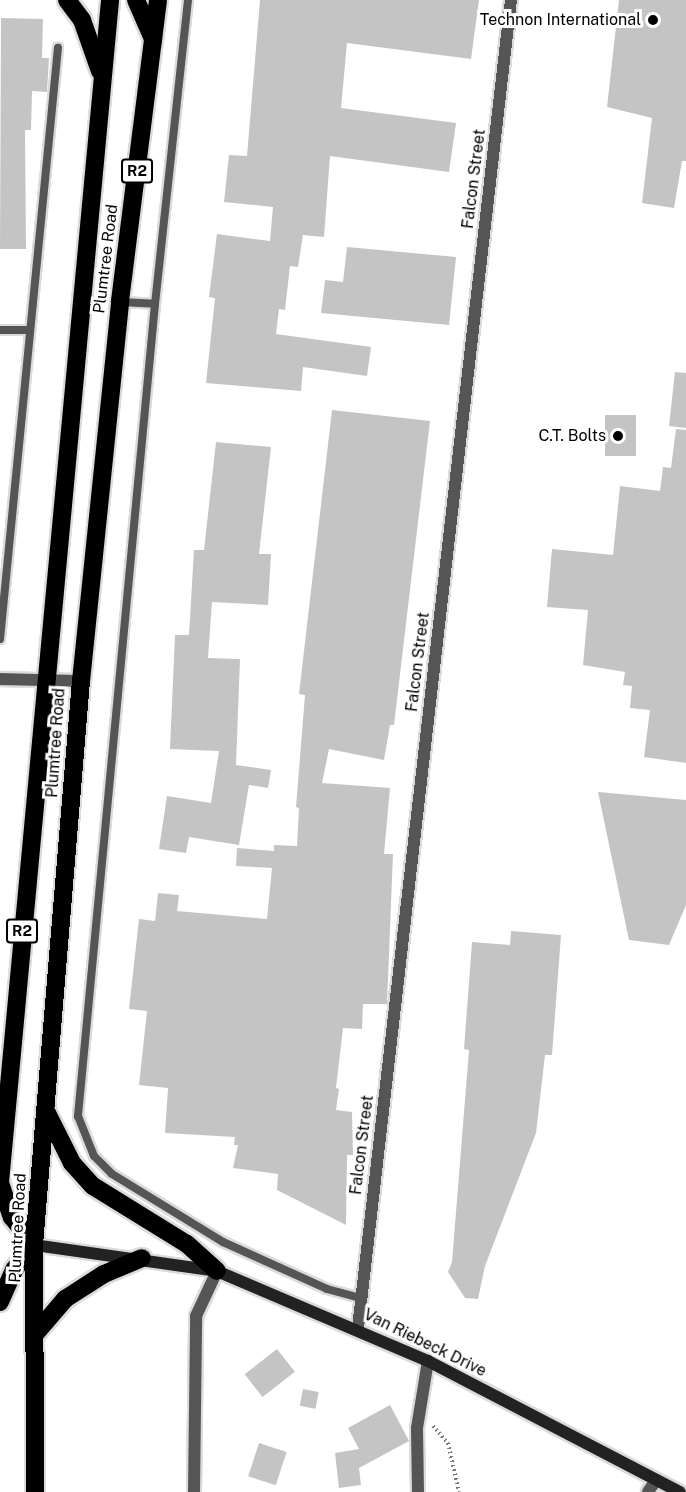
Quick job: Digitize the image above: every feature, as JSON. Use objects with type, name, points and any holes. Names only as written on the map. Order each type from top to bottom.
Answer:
[{"type":"highway","points":[[67,0],[82,20],[102,79]]},
{"type":"highway","name":"Plumtree Road","points":[[0,1183],[44,681],[82,321],[110,0]]},
{"type":"highway","points":[[136,0],[154,41]]},
{"type":"highway","name":"Plumtree Road","points":[[35,1492],[34,1245],[81,681],[120,302],[159,0]]},
{"type":"highway","points":[[46,1109],[72,1163],[93,1186],[187,1244],[217,1270]]},
{"type":"highway","points":[[0,1183],[12,1217],[34,1245],[14,1270],[0,1302]]},
{"type":"highway","points":[[36,1333],[65,1299],[104,1274],[142,1258]]},
{"type":"street","name":"Falcon Street","points":[[358,1328],[511,0]]},
{"type":"street","points":[[0,679],[81,681]]},
{"type":"street","name":"Van Riebeck Drive","points":[[34,1245],[217,1270],[358,1328],[428,1361],[680,1492]]},
{"type":"street","points":[[194,1492],[196,1316],[217,1270]]},
{"type":"street","points":[[418,1492],[419,1409],[428,1361]]},
{"type":"street","points":[[648,1492],[656,1480]]},
{"type":"lane","points":[[188,0],[155,304],[78,1116],[94,1156],[112,1174],[223,1242],[327,1289],[361,1298]]},
{"type":"lane","points":[[0,639],[58,48]]},
{"type":"lane","points":[[120,302],[155,304]]},
{"type":"lane","points":[[0,330],[29,330]]},
{"type":"path","points":[[419,1409],[448,1443],[459,1492]]},
{"type":"building","points":[[260,0],[479,0],[471,59],[347,43],[341,108],[456,123],[449,172],[330,156],[324,237],[303,235],[298,267],[290,266],[285,310],[279,309],[276,334],[371,347],[367,376],[303,367],[301,391],[206,383],[215,298],[209,297],[217,234],[270,241],[273,207],[224,202],[229,155],[247,156]]},
{"type":"building","points":[[619,0],[686,0],[686,161],[682,161],[674,208],[642,203],[652,118],[607,107]]},
{"type":"building","points":[[1,18],[43,19],[42,58],[49,58],[47,92],[32,91],[31,130],[25,130],[26,249],[0,249]]},
{"type":"building","points":[[347,247],[456,257],[449,325],[321,313],[325,280],[343,282]]},
{"type":"building","points":[[675,372],[686,373],[686,428],[669,426]]},
{"type":"building","points":[[332,410],[430,421],[394,725],[390,725],[384,760],[329,749],[322,783],[390,788],[384,854],[393,854],[387,1004],[363,1004],[362,1029],[343,1028],[336,1088],[339,1089],[336,1110],[352,1112],[353,1155],[347,1155],[346,1225],[277,1190],[278,1174],[233,1168],[238,1145],[234,1145],[235,1137],[165,1133],[168,1088],[139,1085],[147,1011],[129,1009],[139,919],[155,921],[158,893],[179,895],[177,911],[267,919],[272,868],[236,866],[237,848],[274,851],[274,845],[297,846],[299,808],[296,807],[305,695],[299,694]]},
{"type":"building","name":"C.T. Bolts","points":[[605,415],[636,415],[636,456],[605,456]]},
{"type":"building","points":[[676,429],[686,430],[686,763],[644,757],[650,710],[630,708],[632,686],[623,685],[625,672],[583,665],[588,610],[547,607],[552,549],[613,555],[620,486],[660,491],[663,467],[671,468]]},
{"type":"building","points":[[216,442],[271,447],[259,554],[271,554],[268,605],[212,602],[208,658],[240,659],[236,765],[271,770],[268,788],[249,785],[239,845],[189,837],[186,853],[159,849],[167,796],[211,803],[219,751],[170,749],[175,635],[189,635],[194,550],[204,550]]},
{"type":"building","points":[[598,792],[686,800],[686,905],[669,945],[629,940]]},
{"type":"building","points":[[511,931],[561,935],[552,1055],[545,1055],[536,1133],[485,1266],[478,1299],[465,1298],[448,1272],[452,1262],[469,1050],[464,1049],[472,942],[510,945]]},
{"type":"building","points":[[277,1349],[295,1372],[263,1397],[245,1374]]},
{"type":"building","points":[[303,1389],[319,1392],[315,1409],[300,1406]]},
{"type":"building","points":[[390,1405],[409,1441],[359,1468],[361,1485],[339,1488],[335,1453],[359,1449],[348,1428]]},
{"type":"building","points":[[259,1443],[287,1452],[276,1485],[248,1476]]},
{"type":"place","name":"Technon International","points":[[653,20]]},
{"type":"place","name":"C.T. Bolts","points":[[618,436]]}]
